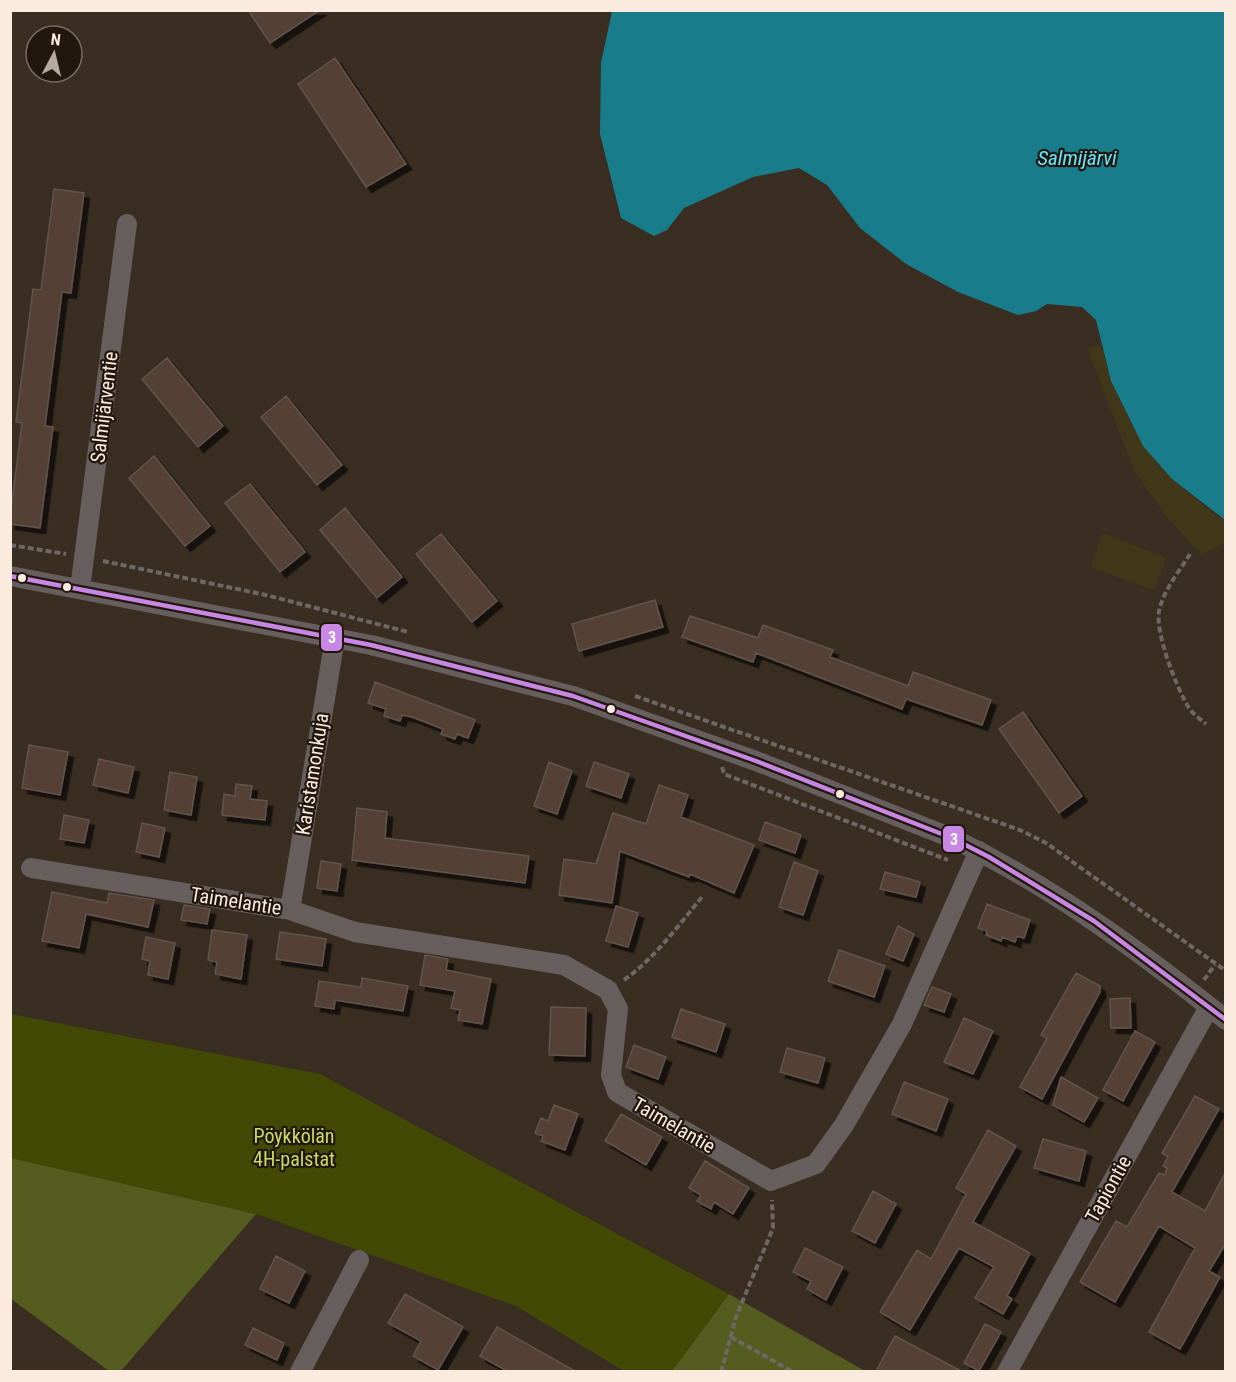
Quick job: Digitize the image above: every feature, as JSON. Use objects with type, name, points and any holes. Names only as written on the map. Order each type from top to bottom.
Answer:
[{"type":"street","name":"Salmijärventie","points":[[80,589],[128,224]]},
{"type":"street","points":[[10,576],[371,645],[573,696],[728,750],[980,851],[1076,907],[1226,1020]]},
{"type":"street","name":"Karistamonkuja","points":[[290,910],[335,638]]},
{"type":"street","points":[[771,1181],[816,1164],[844,1125],[902,1024],[969,871],[980,851]]},
{"type":"street","name":"Taimelantie","points":[[31,868],[290,910],[355,932],[564,964],[608,990],[618,1010],[611,1075],[617,1092],[771,1181]]},
{"type":"street","name":"Tapiontie","points":[[1007,1371],[1209,1007]]},
{"type":"street","points":[[300,1371],[359,1260]]},
{"type":"path","points":[[1190,554],[1165,592],[1159,613],[1164,643],[1182,694],[1190,710],[1206,724]]},
{"type":"path","points":[[728,750],[721,769],[724,774],[944,858],[969,871]]},
{"type":"path","points":[[608,990],[638,970],[668,940],[702,897]]},
{"type":"path","points":[[721,1371],[736,1317],[772,1227],[771,1181]]},
{"type":"path","points":[[731,1337],[793,1371]]},
{"type":"green space","name":"Pöykkölän 4H-palstat","points":[[11,1014],[320,1074],[729,1294],[672,1371],[624,1371],[516,1306],[256,1214],[11,1158]]},
{"type":"green space","points":[[11,1158],[256,1214],[121,1371],[109,1371],[11,1299]]},
{"type":"green space","points":[[729,1294],[865,1371],[672,1371]]},
{"type":"sand","points":[[1101,345],[1123,408],[1144,444],[1157,461],[1189,493],[1215,515],[1225,520],[1225,543],[1202,555],[1165,515],[1134,470],[1087,348]]},
{"type":"sand","points":[[1103,533],[1166,558],[1154,590],[1090,567]]},
{"type":"water","name":"Salmijärvi","points":[[612,11],[1225,11],[1225,520],[1172,479],[1143,446],[1111,381],[1096,320],[1082,307],[1047,304],[1036,311],[1018,315],[958,292],[906,264],[860,228],[827,185],[799,168],[753,177],[684,208],[667,230],[654,236],[621,218],[600,134],[601,63]]},
{"type":"building","points":[[248,10],[320,10],[270,43]]},
{"type":"building","points":[[335,58],[406,164],[366,187],[298,84]]},
{"type":"building","points":[[54,189],[84,193],[71,293],[62,292],[45,426],[53,427],[40,528],[10,524],[10,518],[22,423],[16,422],[33,289],[41,290]]},
{"type":"building","points":[[167,358],[223,426],[198,447],[142,379]]},
{"type":"building","points":[[286,396],[342,465],[317,485],[261,417]]},
{"type":"building","points":[[154,456],[210,526],[185,546],[129,478]]},
{"type":"building","points":[[250,484],[305,552],[280,572],[225,503]]},
{"type":"building","points":[[345,508],[402,577],[377,598],[320,530]]},
{"type":"building","points":[[441,534],[497,601],[472,622],[416,554]]},
{"type":"building","points":[[655,600],[663,627],[579,651],[572,624]]},
{"type":"building","points":[[690,616],[758,638],[763,625],[833,650],[830,657],[908,686],[913,672],[991,700],[982,725],[906,699],[902,709],[756,653],[753,662],[682,637]]},
{"type":"building","points":[[375,682],[475,720],[468,738],[457,734],[455,739],[441,734],[443,729],[412,717],[402,715],[400,721],[384,716],[386,709],[368,703]]},
{"type":"building","points":[[1023,712],[1082,796],[1059,813],[999,729]]},
{"type":"building","points":[[29,745],[68,752],[60,795],[22,788]]},
{"type":"building","points":[[99,759],[134,767],[128,793],[93,785]]},
{"type":"building","points":[[549,762],[572,771],[557,814],[534,806]]},
{"type":"building","points":[[594,762],[629,774],[621,798],[586,786]]},
{"type":"building","points":[[170,772],[197,777],[191,815],[164,810]]},
{"type":"building","points":[[236,784],[252,786],[250,799],[267,801],[265,820],[222,815],[224,794],[235,796]]},
{"type":"building","points":[[659,785],[688,795],[681,817],[754,845],[734,893],[690,874],[689,877],[620,851],[612,903],[559,895],[564,859],[596,864],[613,813],[646,824]]},
{"type":"building","points":[[357,808],[387,812],[385,838],[529,856],[525,883],[352,860]]},
{"type":"building","points":[[64,815],[89,820],[84,843],[60,839]]},
{"type":"building","points":[[765,822],[801,835],[795,853],[759,840]]},
{"type":"building","points":[[142,823],[165,828],[159,857],[136,852]]},
{"type":"building","points":[[321,861],[341,864],[337,891],[317,888]]},
{"type":"building","points":[[794,862],[818,871],[803,915],[779,907]]},
{"type":"building","points":[[885,872],[920,882],[916,897],[880,889]]},
{"type":"building","points":[[52,892],[107,903],[109,893],[154,900],[148,927],[86,914],[79,948],[42,941]]},
{"type":"building","points":[[987,904],[1030,920],[1024,938],[1017,936],[1015,942],[1002,937],[1001,941],[986,935],[987,931],[978,928]]},
{"type":"building","points":[[184,905],[210,909],[207,924],[181,920]]},
{"type":"building","points":[[616,906],[638,913],[628,947],[606,941]]},
{"type":"building","points":[[898,926],[914,934],[903,961],[886,954]]},
{"type":"building","points":[[212,930],[247,935],[241,979],[215,974],[217,962],[208,960]]},
{"type":"building","points":[[280,932],[326,939],[322,966],[276,959]]},
{"type":"building","points":[[146,937],[175,943],[168,979],[148,975],[150,961],[142,959]]},
{"type":"building","points":[[839,950],[885,966],[874,997],[828,981]]},
{"type":"building","points":[[425,955],[448,959],[446,970],[491,979],[482,1024],[458,1020],[460,1010],[451,1008],[455,991],[420,985]]},
{"type":"building","points":[[1076,973],[1100,986],[1100,992],[1042,1099],[1020,1087],[1047,1038],[1041,1035]]},
{"type":"building","points":[[362,978],[408,986],[403,1011],[335,1000],[334,1009],[315,1006],[319,981],[361,987]]},
{"type":"building","points":[[932,987],[951,994],[944,1012],[924,1005]]},
{"type":"building","points":[[1130,998],[1131,1028],[1111,1028],[1110,999]]},
{"type":"building","points":[[551,1007],[586,1008],[585,1056],[549,1055]]},
{"type":"building","points":[[681,1009],[725,1024],[716,1052],[672,1037]]},
{"type":"building","points":[[964,1018],[993,1031],[973,1074],[944,1062]]},
{"type":"building","points":[[1135,1031],[1155,1042],[1123,1101],[1103,1090]]},
{"type":"building","points":[[634,1045],[666,1057],[658,1079],[626,1067]]},
{"type":"building","points":[[787,1048],[825,1058],[818,1083],[780,1072]]},
{"type":"building","points":[[1061,1077],[1098,1098],[1084,1122],[1053,1105]]},
{"type":"building","points":[[904,1082],[948,1099],[936,1131],[892,1114]]},
{"type":"building","points":[[1195,1096],[1219,1109],[1172,1192],[1205,1211],[1226,1171],[1226,1243],[1209,1271],[1220,1277],[1180,1349],[1149,1332],[1195,1248],[1159,1226],[1115,1302],[1080,1282],[1116,1221],[1127,1227],[1159,1173],[1165,1175],[1167,1168],[1163,1166],[1168,1157],[1162,1153]]},
{"type":"building","points":[[554,1105],[578,1114],[565,1150],[541,1141],[543,1136],[535,1133],[541,1118],[548,1121]]},
{"type":"building","points":[[621,1114],[662,1137],[646,1165],[605,1141]]},
{"type":"building","points":[[988,1130],[1016,1146],[973,1222],[1030,1253],[1007,1296],[1012,1299],[1003,1314],[975,1298],[994,1267],[959,1248],[910,1330],[880,1312],[917,1250],[931,1259],[966,1194],[956,1188]]},
{"type":"building","points":[[1043,1139],[1086,1151],[1079,1181],[1034,1168]]},
{"type":"building","points":[[705,1161],[749,1188],[733,1214],[714,1202],[711,1209],[697,1201],[701,1195],[689,1188]]},
{"type":"building","points":[[873,1191],[896,1204],[875,1243],[852,1231]]},
{"type":"building","points":[[805,1248],[843,1267],[826,1300],[807,1289],[811,1281],[793,1272]]},
{"type":"building","points":[[276,1256],[305,1271],[289,1303],[260,1289]]},
{"type":"building","points":[[405,1294],[463,1327],[438,1370],[413,1356],[421,1341],[388,1323]]},
{"type":"building","points":[[985,1324],[1001,1332],[979,1371],[964,1363]]},
{"type":"building","points":[[497,1327],[575,1371],[507,1371],[480,1356]]},
{"type":"building","points":[[253,1328],[284,1343],[277,1360],[245,1345]]},
{"type":"building","points":[[895,1336],[961,1371],[876,1371]]},
{"type":"transit line","name":"3","points":[[10,576],[371,645],[573,696],[756,761],[952,838],[989,857],[1094,921],[1226,1020]]}]
